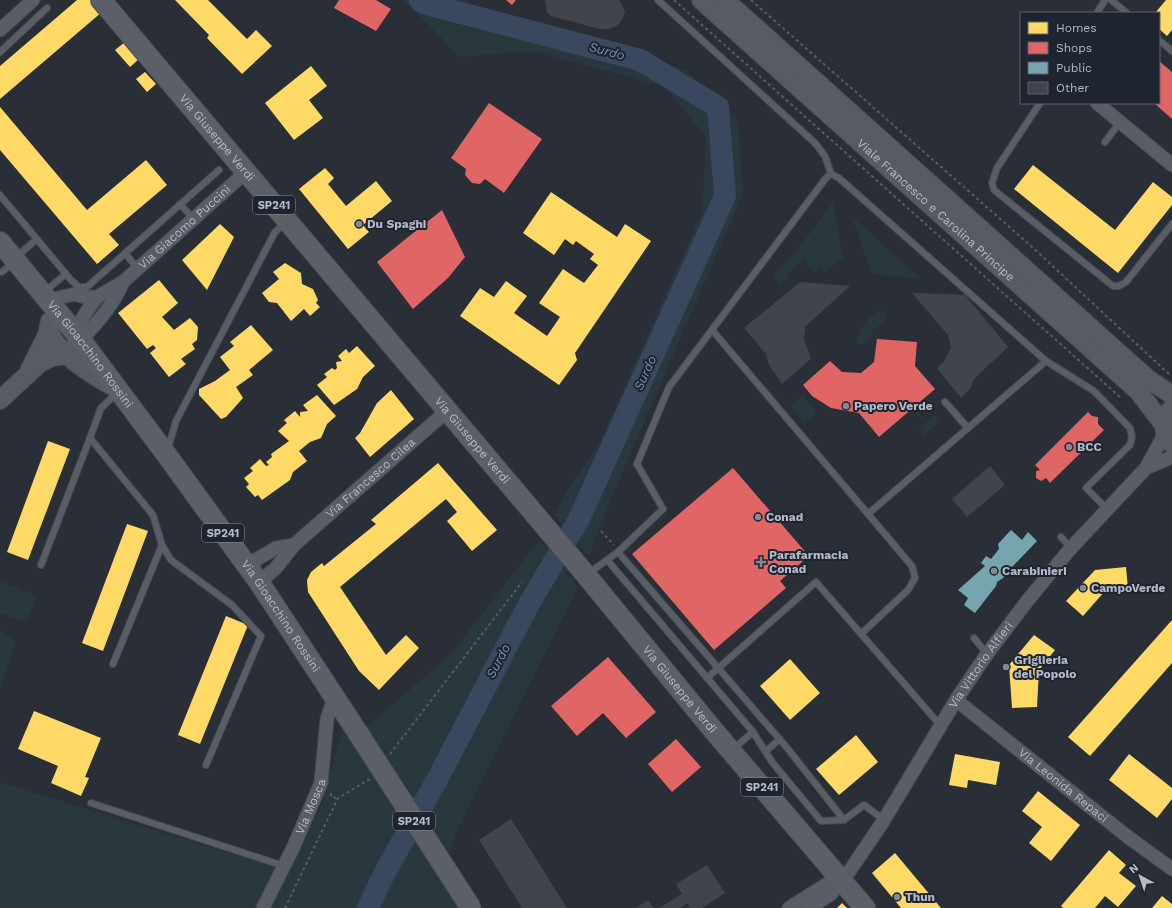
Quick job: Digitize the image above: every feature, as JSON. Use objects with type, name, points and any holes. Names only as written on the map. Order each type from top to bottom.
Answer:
[{"type":"main road","name":"Via Giuseppe Verdi","points":[[101,0],[448,410],[731,751],[842,881]]},
{"type":"main road","name":"Via Gioacchino Rossini","points":[[0,242],[11,264],[47,298],[119,390],[259,582],[471,908]]},
{"type":"main road","name":"SP241","points":[[842,881],[865,908]]},
{"type":"street","points":[[0,30],[34,0]]},
{"type":"street","name":"Viale Francesco e Carolina Principe","points":[[701,0],[1138,391],[1167,434]]},
{"type":"street","name":"Viale Francesco e Carolina Principe","points":[[725,0],[1148,379],[1172,394]]},
{"type":"street","points":[[1098,104],[1172,165]]},
{"type":"street","name":"Via Giacomo Puccini","points":[[80,340],[78,330],[79,323],[97,297],[123,282],[246,172]]},
{"type":"street","name":"Via Giacomo Puccini","points":[[80,340],[99,319],[118,294],[123,282]]},
{"type":"street","points":[[27,376],[47,335],[51,318],[47,298],[58,298],[75,294],[85,297],[97,297]]},
{"type":"street","points":[[48,326],[49,332],[67,354],[95,377],[119,390]]},
{"type":"street","points":[[0,400],[40,363],[52,357],[67,354],[80,340]]},
{"type":"street","points":[[1167,434],[1166,417],[1172,408]]},
{"type":"street","name":"Via Francesco Cilea","points":[[259,582],[275,569],[294,545],[448,410]]},
{"type":"street","name":"Via Vittorio Alfieri","points":[[809,908],[831,894],[842,881],[884,820],[940,725],[987,654],[1028,600],[1071,548],[1146,468],[1167,434]]},
{"type":"street","name":"Via Vittorio Alfieri","points":[[1146,468],[1172,457]]},
{"type":"street","name":"Via Francesco Cilea","points":[[247,566],[276,548],[294,545]]},
{"type":"street","name":"Via Mosca","points":[[263,908],[284,866],[321,783],[327,719],[334,698]]},
{"type":"street","name":"Via Leonida Repaci","points":[[956,700],[1128,837],[1172,869]]},
{"type":"street","points":[[789,908],[827,884],[842,881]]},
{"type":"lane","points":[[658,0],[815,143],[825,156],[831,174],[843,180],[1046,361],[1094,391],[1130,428],[1132,437],[1130,445],[1086,488],[1107,509]]},
{"type":"lane","points":[[1098,12],[1105,0]]},
{"type":"lane","points":[[1111,0],[1125,12]]},
{"type":"lane","points":[[0,52],[48,8]]},
{"type":"lane","points":[[1161,41],[1172,47]]},
{"type":"lane","points":[[1161,41],[1172,51]]},
{"type":"lane","points":[[1039,104],[997,168],[992,183],[994,190],[1113,286],[1119,286],[1126,282],[1172,224]]},
{"type":"lane","points":[[1105,142],[1120,122]]},
{"type":"lane","points":[[0,195],[66,274],[79,287],[87,287],[219,170]]},
{"type":"lane","points":[[586,575],[619,552],[663,509],[639,468],[638,460],[670,387],[821,182],[831,174]]},
{"type":"lane","points":[[180,204],[194,219]]},
{"type":"lane","points":[[166,454],[176,422],[275,232],[287,220]]},
{"type":"lane","points":[[11,264],[37,239]]},
{"type":"lane","points":[[125,253],[138,269]]},
{"type":"lane","points":[[47,298],[66,274]]},
{"type":"lane","points":[[712,330],[912,566],[915,578],[908,590],[861,634]]},
{"type":"lane","points":[[868,514],[1046,361]]},
{"type":"lane","points":[[41,565],[101,408],[119,390]]},
{"type":"lane","points":[[945,402],[968,428]]},
{"type":"lane","points":[[90,438],[153,515],[162,545],[172,560],[232,605],[261,636],[206,765]]},
{"type":"lane","points":[[1061,537],[1071,548]]},
{"type":"lane","points":[[113,664],[162,545]]},
{"type":"lane","points":[[619,552],[780,739],[844,820]]},
{"type":"lane","points":[[608,561],[753,732],[820,821],[844,820],[864,805],[884,820]]},
{"type":"lane","points":[[707,678],[816,582],[940,725]]},
{"type":"lane","points":[[974,638],[987,654]]},
{"type":"lane","points":[[731,751],[753,732]]},
{"type":"lane","points":[[766,751],[780,739]]},
{"type":"lane","points":[[91,803],[284,866]]},
{"type":"path","points":[[674,0],[1121,398]]},
{"type":"path","points":[[751,0],[1031,246],[1170,374]]},
{"type":"path","points":[[601,531],[619,552]]},
{"type":"path","points":[[386,759],[522,582]]},
{"type":"path","points":[[285,908],[338,798],[372,778]]},
{"type":"shaded area","points":[[404,0],[468,0],[477,8],[686,70],[738,121],[743,194],[603,518],[589,557],[554,515],[566,492],[599,444],[702,212],[706,137],[665,87],[533,51],[460,57]]},
{"type":"shaded area","points":[[833,202],[843,258],[824,273],[819,268],[814,273],[803,260],[786,276],[788,278],[780,285],[772,275],[792,256]]},
{"type":"shaded area","points":[[851,216],[921,279],[872,274]]},
{"type":"shaded area","points":[[882,309],[887,320],[873,330],[867,344],[856,343],[859,332],[865,323]]},
{"type":"shaded area","points":[[803,395],[817,412],[804,423],[790,406]]},
{"type":"shaded area","points":[[935,415],[940,421],[924,435],[918,428]]},
{"type":"shaded area","points":[[539,540],[578,587],[453,839],[450,854],[365,728],[450,655]]},
{"type":"shaded area","points":[[0,581],[37,596],[26,623],[0,613]]},
{"type":"shaded area","points":[[0,630],[16,642],[0,688]]},
{"type":"shaded area","points":[[344,722],[459,908],[271,908],[322,804]]},
{"type":"shaded area","points":[[0,782],[278,868],[256,908],[0,908]]},
{"type":"building: Homes","points":[[77,0],[91,0],[102,12],[0,99],[0,66]]},
{"type":"building: Homes","points":[[175,0],[208,0],[247,39],[256,30],[272,46],[242,74],[207,38],[209,35]]},
{"type":"building: Homes","points":[[1166,0],[1172,0],[1172,30],[1167,36],[1160,30],[1160,12],[1156,12]]},
{"type":"building: Homes","points":[[125,42],[139,59],[130,67],[115,50]]},
{"type":"building: Homes","points":[[311,66],[327,86],[309,100],[323,118],[294,140],[265,103]]},
{"type":"building: Homes","points":[[145,72],[156,84],[147,92],[136,79]]},
{"type":"building: Homes","points":[[0,107],[87,210],[146,160],[167,185],[109,234],[119,245],[97,264],[0,150]]},
{"type":"building: Homes","points":[[1033,165],[1115,230],[1153,182],[1172,197],[1172,205],[1118,273],[1014,189]]},
{"type":"building: Homes","points":[[325,168],[334,178],[328,184],[346,206],[376,181],[392,201],[363,225],[369,232],[348,249],[299,189]]},
{"type":"building: Homes","points":[[551,192],[617,237],[625,224],[651,241],[575,353],[577,360],[559,385],[460,316],[480,288],[494,297],[506,281],[527,296],[514,313],[547,336],[560,317],[539,303],[563,269],[584,283],[598,265],[590,259],[594,254],[576,241],[573,245],[565,239],[554,255],[523,233]]},
{"type":"building: Homes","points":[[220,224],[234,237],[207,290],[182,260]]},
{"type":"building: Homes","points":[[285,263],[301,273],[302,284],[313,289],[318,300],[316,303],[320,307],[310,316],[304,309],[291,321],[277,303],[269,302],[262,293],[279,279],[273,272]]},
{"type":"building: Homes","points":[[159,280],[178,303],[162,317],[174,330],[190,318],[198,327],[197,340],[192,344],[195,349],[181,359],[186,364],[169,377],[150,353],[156,348],[153,345],[147,349],[118,313]]},
{"type":"building: Homes","points":[[251,325],[273,350],[249,370],[253,375],[236,387],[243,398],[226,417],[221,419],[199,395],[199,389],[215,381],[230,370],[220,357],[234,346],[230,342]]},
{"type":"building: Homes","points":[[357,346],[375,366],[363,377],[357,389],[334,405],[317,385],[327,377],[324,374],[332,368],[335,370],[337,368],[336,362],[342,361],[338,356],[346,349],[349,353]]},
{"type":"building: Homes","points":[[391,390],[414,419],[370,457],[355,438],[360,433],[377,403]]},
{"type":"building: Homes","points":[[317,395],[336,416],[327,424],[321,438],[310,442],[299,451],[307,461],[293,472],[290,480],[262,500],[258,495],[255,497],[246,487],[249,484],[244,478],[253,471],[250,468],[260,459],[266,466],[269,465],[266,462],[272,457],[271,454],[289,441],[278,431],[287,423],[284,420],[295,411],[300,417],[300,412],[308,411],[303,405]]},
{"type":"building: Homes","points":[[48,441],[70,449],[28,560],[7,552]]},
{"type":"building: Homes","points":[[438,463],[497,530],[472,551],[447,521],[457,512],[446,499],[340,587],[386,655],[406,635],[419,648],[379,690],[359,671],[308,592],[307,580],[311,572],[322,563],[324,566],[376,524],[371,520]]},
{"type":"building: Homes","points":[[688,518],[704,538],[655,580],[639,560]]},
{"type":"building: Homes","points":[[127,524],[148,531],[103,651],[82,643]]},
{"type":"building: Homes","points":[[1126,567],[1128,589],[1105,591],[1083,616],[1066,601],[1095,570]]},
{"type":"building: Homes","points":[[749,585],[765,605],[713,648],[697,629]]},
{"type":"building: Homes","points":[[226,616],[248,625],[200,744],[178,735]]},
{"type":"building: Homes","points":[[1172,620],[1172,663],[1090,756],[1068,737]]},
{"type":"building: Homes","points":[[1034,635],[1055,650],[1039,670],[1037,707],[1012,708],[1009,665]]},
{"type":"building: Homes","points":[[790,659],[820,693],[790,720],[760,686]]},
{"type":"building: Homes","points":[[34,711],[101,738],[85,777],[89,778],[81,796],[51,783],[58,766],[18,749]]},
{"type":"building: Homes","points":[[856,735],[878,762],[839,795],[816,769]]},
{"type":"building: Homes","points":[[955,754],[1000,762],[996,785],[968,780],[967,788],[949,785]]},
{"type":"building: Homes","points":[[1129,754],[1172,788],[1172,799],[1157,818],[1109,780]]},
{"type":"building: Homes","points":[[1038,791],[1080,825],[1051,861],[1029,843],[1042,827],[1022,811]]},
{"type":"building: Homes","points":[[1109,850],[1126,865],[1119,873],[1136,886],[1118,907],[1105,896],[1095,908],[1063,908],[1061,906]]},
{"type":"building: Homes","points":[[895,853],[941,908],[901,908],[872,873]]},
{"type":"building: Homes","points":[[1162,896],[1172,904],[1172,908],[1152,908]]},
{"type":"building: Homes","points":[[842,903],[847,908],[837,908]]},
{"type":"building: Shops","points":[[339,0],[376,0],[391,9],[376,31],[334,8]]},
{"type":"building: Shops","points":[[506,0],[516,0],[512,5]]},
{"type":"building: Shops","points":[[1160,62],[1172,72],[1172,119],[1155,104],[1160,104]]},
{"type":"building: Shops","points":[[489,103],[542,139],[504,193],[485,179],[480,184],[472,183],[465,175],[466,169],[451,158]]},
{"type":"building: Shops","points":[[442,210],[465,257],[448,278],[413,309],[377,262]]},
{"type":"building: Shops","points":[[877,339],[917,342],[915,366],[935,389],[879,437],[859,413],[831,408],[812,396],[803,385],[830,361],[842,372],[861,373],[874,362]]},
{"type":"building: Shops","name":"BCC","points":[[1088,412],[1092,416],[1098,417],[1098,424],[1104,430],[1050,483],[1046,478],[1041,481],[1036,478],[1036,471],[1040,470],[1035,465]]},
{"type":"building: Shops","points":[[733,468],[809,556],[780,581],[786,588],[714,650],[632,554]]},
{"type":"building: Shops","points":[[608,657],[656,712],[626,738],[603,713],[577,736],[551,706]]},
{"type":"building: Shops","points":[[676,739],[701,767],[672,792],[648,764]]},
{"type":"building: Public","name":"Carabinieri","points":[[1011,530],[1022,540],[1028,532],[1037,541],[1013,566],[1009,568],[1008,572],[997,582],[996,586],[975,613],[964,605],[968,598],[958,590],[985,566],[981,563],[986,556],[991,559],[999,549],[998,544]]},
{"type":"building: Other","points":[[545,0],[619,0],[625,11],[623,18],[618,25],[609,29],[600,29],[551,16],[547,12]]},
{"type":"building: Other","points":[[800,282],[850,286],[806,326],[804,339],[811,359],[782,384],[769,365],[766,354],[744,328]]},
{"type":"building: Other","points":[[912,293],[965,295],[1008,347],[974,379],[970,389],[961,398],[937,368],[944,361],[951,348],[948,335]]},
{"type":"building: Other","points":[[990,466],[1005,485],[967,517],[952,499]]},
{"type":"building: Other","points":[[511,819],[567,908],[522,908],[479,840]]},
{"type":"building: Other","points":[[707,865],[725,893],[702,908],[690,908],[687,903],[680,908],[659,908],[682,894],[676,884]]},
{"type":"building: Other","points":[[648,900],[653,908],[636,908]]},
{"type":"waterway","name":"Surdo","points":[[368,908],[384,874],[439,776],[529,604],[579,519],[725,196],[718,107],[640,60],[423,3],[420,0]]},
{"type":"place","name":"Du Spaghi","points":[[359,224]]},
{"type":"place","name":"Papero Verde","points":[[846,406]]},
{"type":"place","name":"BCC","points":[[1069,447]]},
{"type":"place","name":"Conad","points":[[758,517]]},
{"type":"place","name":"Parafarmacia Conad","points":[[761,562]]},
{"type":"place","name":"Carabinieri","points":[[994,571]]},
{"type":"place","name":"CampoVerde","points":[[1083,588]]},
{"type":"place","name":"Griglieria del Popolo","points":[[1006,667]]},
{"type":"place","name":"Thun","points":[[897,897]]}]
